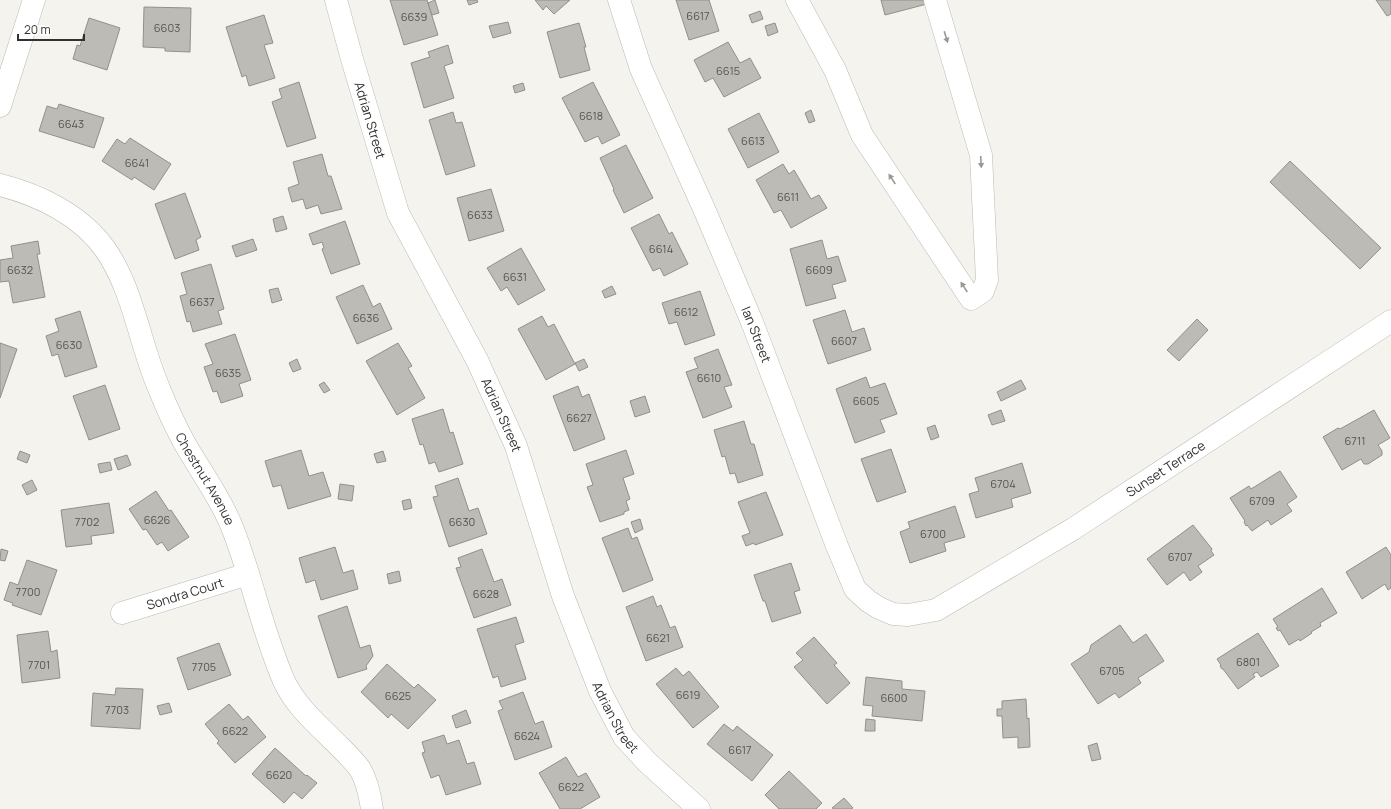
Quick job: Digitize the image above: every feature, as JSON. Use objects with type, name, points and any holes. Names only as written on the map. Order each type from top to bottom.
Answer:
[{"type":"street","points":[[0,106],[34,0]]},
{"type":"street","name":"Adrian Street","points":[[336,0],[398,213],[477,360],[516,446],[564,596],[600,691],[624,737],[647,762],[699,809]]},
{"type":"street","name":"Ian Street","points":[[619,0],[641,69],[705,211],[752,322],[829,525],[855,589],[878,608],[893,614],[908,615],[936,610]]},
{"type":"street","points":[[804,1],[862,135],[971,299],[983,291],[987,280],[981,155],[935,0]]},
{"type":"street","name":"Chestnut Avenue","points":[[0,185],[12,188],[42,200],[69,214],[89,231],[104,248],[121,276],[158,386],[186,445],[214,490],[231,525],[248,574],[267,639],[289,691],[311,719],[329,735],[359,768],[366,782],[372,809]]},
{"type":"street","name":"Sunset Terrace","points":[[936,610],[1073,529],[1391,321]]},
{"type":"street","name":"Sondra Court","points":[[122,612],[248,574]]},
{"type":"building","points":[[390,0],[427,0],[438,35],[404,45]]},
{"type":"building","points":[[435,0],[439,13],[432,15],[428,3]]},
{"type":"building","points":[[467,0],[477,0],[478,2],[469,5]]},
{"type":"building","points":[[535,0],[570,0],[554,14],[546,6],[543,10]]},
{"type":"building","points":[[676,0],[709,0],[719,31],[689,40]]},
{"type":"building","points":[[881,0],[925,0],[927,4],[885,15]]},
{"type":"building","points":[[1376,0],[1391,0],[1391,14],[1387,16]]},
{"type":"building","points":[[144,7],[191,8],[190,52],[165,51],[165,48],[143,47]]},
{"type":"building","points":[[760,11],[763,19],[752,23],[749,15]]},
{"type":"building","points":[[264,15],[273,43],[264,45],[275,78],[249,86],[246,75],[242,77],[226,27]]},
{"type":"building","points":[[89,18],[120,28],[107,70],[73,59],[77,45],[80,46]]},
{"type":"building","points":[[508,22],[511,33],[493,38],[489,26]]},
{"type":"building","points":[[579,23],[586,47],[584,47],[590,70],[560,78],[547,32]]},
{"type":"building","points":[[775,23],[778,32],[768,36],[765,26]]},
{"type":"building","points":[[728,42],[740,63],[750,58],[761,78],[724,97],[713,78],[705,82],[694,60]]},
{"type":"building","points":[[448,45],[453,63],[444,66],[454,98],[424,108],[411,63],[430,57],[428,52]]},
{"type":"building","points":[[299,82],[316,138],[287,147],[272,102],[282,98],[279,89]]},
{"type":"building","points":[[593,82],[620,135],[602,144],[598,136],[585,142],[562,98]]},
{"type":"building","points":[[523,83],[525,90],[515,93],[513,86]]},
{"type":"building","points":[[59,104],[104,118],[94,148],[39,131],[47,106],[57,109]]},
{"type":"building","points":[[811,110],[815,121],[809,123],[805,113]]},
{"type":"building","points":[[453,112],[456,123],[462,122],[475,166],[446,175],[429,120]]},
{"type":"building","points":[[759,113],[779,152],[748,168],[728,129]]},
{"type":"building","points":[[130,138],[171,164],[154,190],[134,177],[132,180],[102,161],[117,139],[125,144]]},
{"type":"building","points":[[626,145],[653,198],[624,213],[600,158]]},
{"type":"building","points":[[322,154],[328,176],[331,176],[342,209],[321,214],[318,205],[306,209],[303,199],[292,202],[288,188],[299,184],[293,162]]},
{"type":"building","points":[[1290,161],[1381,248],[1360,269],[1270,182]]},
{"type":"building","points":[[783,164],[789,174],[794,170],[811,199],[819,195],[827,208],[791,228],[781,210],[774,213],[756,180]]},
{"type":"building","points":[[491,189],[504,231],[469,241],[457,198]]},
{"type":"building","points":[[185,193],[201,237],[196,240],[199,250],[175,259],[155,204]]},
{"type":"building","points":[[659,214],[669,234],[672,232],[688,264],[664,276],[660,268],[653,271],[631,228]]},
{"type":"building","points":[[283,216],[287,229],[276,232],[273,219]]},
{"type":"building","points":[[345,221],[360,264],[331,274],[322,249],[324,248],[322,242],[313,245],[309,234]]},
{"type":"building","points":[[253,239],[257,250],[236,257],[232,246]]},
{"type":"building","points":[[822,240],[827,259],[838,256],[846,281],[832,285],[836,298],[806,306],[790,249]]},
{"type":"building","points":[[38,241],[40,254],[37,254],[45,297],[13,303],[9,281],[0,282],[0,260],[13,258],[11,246]]},
{"type":"building","points":[[521,248],[545,290],[518,305],[507,287],[501,291],[487,268]]},
{"type":"building","points":[[211,264],[224,309],[218,311],[222,324],[193,332],[190,321],[187,322],[180,296],[187,294],[181,273]]},
{"type":"building","points":[[363,285],[373,307],[380,303],[392,329],[357,344],[336,297]]},
{"type":"building","points":[[612,286],[616,294],[605,298],[602,291]]},
{"type":"building","points":[[278,288],[282,300],[272,303],[269,290]]},
{"type":"building","points":[[700,291],[715,335],[685,345],[677,322],[669,324],[662,303]]},
{"type":"building","points":[[845,310],[852,332],[864,328],[871,350],[828,364],[813,320]]},
{"type":"building","points":[[80,311],[97,367],[65,377],[58,354],[52,356],[46,336],[59,331],[55,319]]},
{"type":"building","points":[[542,316],[548,327],[554,324],[575,364],[546,380],[518,329]]},
{"type":"building","points":[[1197,319],[1208,330],[1179,361],[1167,350]]},
{"type":"building","points":[[235,334],[251,380],[239,384],[243,396],[221,403],[217,391],[213,392],[204,367],[213,364],[205,344]]},
{"type":"building","points":[[0,343],[17,349],[0,398]]},
{"type":"building","points":[[398,343],[412,366],[408,368],[425,398],[397,415],[366,361]]},
{"type":"building","points":[[718,349],[732,385],[724,387],[732,407],[703,418],[686,372],[698,368],[694,358]]},
{"type":"building","points":[[297,359],[301,369],[293,372],[289,363]]},
{"type":"building","points":[[584,359],[588,367],[579,371],[575,363]]},
{"type":"building","points":[[866,377],[870,388],[885,383],[897,414],[880,420],[885,432],[855,443],[836,389]]},
{"type":"building","points":[[1021,380],[1026,389],[1001,401],[997,392]]},
{"type":"building","points":[[324,382],[330,390],[324,393],[319,385]]},
{"type":"building","points":[[105,385],[120,429],[89,440],[73,396]]},
{"type":"building","points":[[578,386],[582,397],[589,394],[605,439],[574,451],[553,396]]},
{"type":"building","points":[[645,396],[650,412],[635,417],[630,401]]},
{"type":"building","points":[[443,409],[450,433],[453,432],[463,464],[439,472],[435,462],[429,464],[423,444],[420,445],[412,419]]},
{"type":"building","points":[[1001,410],[1005,421],[992,425],[988,415]]},
{"type":"building","points":[[1374,410],[1390,438],[1378,445],[1382,451],[1382,455],[1368,464],[1364,464],[1361,459],[1342,470],[1323,437]]},
{"type":"building","points":[[744,421],[751,444],[754,444],[763,475],[738,483],[735,473],[730,474],[725,456],[722,457],[714,430]]},
{"type":"building","points":[[935,425],[939,437],[931,440],[927,428]]},
{"type":"building","points":[[891,449],[906,492],[877,502],[861,459]]},
{"type":"building","points":[[301,450],[309,476],[323,472],[331,496],[288,509],[281,485],[273,487],[265,461]]},
{"type":"building","points":[[626,450],[634,474],[623,478],[630,499],[626,501],[629,510],[624,512],[624,514],[600,522],[587,487],[593,485],[586,464]]},
{"type":"building","points":[[20,451],[30,455],[27,463],[17,459]]},
{"type":"building","points":[[383,451],[386,461],[377,463],[374,454]]},
{"type":"building","points":[[127,455],[131,465],[118,470],[114,459]]},
{"type":"building","points":[[110,462],[112,470],[100,473],[98,464]]},
{"type":"building","points":[[1022,463],[1031,493],[1011,499],[1013,507],[976,518],[969,494],[979,491],[975,478]]},
{"type":"building","points":[[1280,471],[1297,497],[1287,504],[1292,511],[1271,525],[1268,520],[1252,531],[1247,525],[1246,526],[1245,521],[1230,498],[1249,486],[1251,489]]},
{"type":"building","points":[[458,478],[469,511],[478,508],[487,534],[449,547],[433,497],[438,496],[435,486]]},
{"type":"building","points":[[32,480],[37,490],[27,495],[22,485]]},
{"type":"building","points":[[340,484],[354,486],[352,501],[338,499]]},
{"type":"building","points":[[156,491],[189,537],[168,551],[162,542],[157,545],[146,529],[143,530],[129,509]]},
{"type":"building","points":[[766,492],[783,535],[755,545],[754,543],[746,546],[742,536],[750,533],[738,502]]},
{"type":"building","points":[[410,499],[412,508],[404,510],[402,501]]},
{"type":"building","points":[[109,503],[114,533],[91,536],[92,544],[66,547],[61,510]]},
{"type":"building","points":[[955,506],[965,537],[944,543],[946,551],[910,563],[900,532],[910,528],[908,522]]},
{"type":"building","points":[[640,519],[643,529],[635,533],[631,522]]},
{"type":"building","points":[[1193,525],[1212,549],[1211,551],[1214,555],[1198,566],[1202,572],[1190,581],[1184,572],[1167,585],[1147,559]]},
{"type":"building","points":[[628,528],[632,539],[637,537],[653,580],[623,592],[602,538]]},
{"type":"building","points":[[335,547],[343,573],[353,570],[358,589],[321,600],[315,580],[306,583],[299,558]]},
{"type":"building","points":[[1386,547],[1391,555],[1391,588],[1388,590],[1385,584],[1362,599],[1346,572]]},
{"type":"building","points":[[1,549],[8,551],[5,561],[0,560]]},
{"type":"building","points":[[482,549],[494,582],[502,579],[511,605],[474,618],[456,568],[461,567],[458,558]]},
{"type":"building","points":[[27,560],[57,570],[41,615],[12,605],[13,603],[4,600],[10,582],[18,585]]},
{"type":"building","points":[[791,563],[800,590],[794,592],[801,613],[772,622],[754,575]]},
{"type":"building","points":[[399,571],[401,581],[389,584],[387,574]]},
{"type":"building","points":[[1322,588],[1337,613],[1320,623],[1321,626],[1300,641],[1299,639],[1289,645],[1280,630],[1278,631],[1276,628],[1278,627],[1273,619]]},
{"type":"building","points":[[653,596],[657,607],[661,605],[670,628],[675,626],[683,647],[646,661],[626,607]]},
{"type":"building","points":[[347,606],[360,648],[370,645],[373,656],[366,666],[367,669],[338,678],[318,616]]},
{"type":"building","points":[[516,617],[524,642],[515,645],[526,679],[501,687],[498,676],[493,678],[477,629]]},
{"type":"building","points":[[1120,625],[1133,643],[1146,634],[1164,661],[1138,678],[1141,683],[1119,698],[1115,693],[1098,704],[1071,664],[1089,652],[1091,645]]},
{"type":"building","points":[[48,631],[51,652],[57,650],[60,678],[22,683],[17,635]]},
{"type":"building","points":[[1258,633],[1279,666],[1261,677],[1257,672],[1253,674],[1255,677],[1238,689],[1222,669],[1217,659]]},
{"type":"building","points":[[814,637],[837,663],[834,665],[850,683],[827,704],[794,667],[803,660],[796,653]]},
{"type":"building","points":[[219,643],[231,675],[188,690],[177,658]]},
{"type":"building","points":[[387,664],[414,688],[418,684],[436,700],[408,729],[391,714],[388,718],[361,692]]},
{"type":"building","points":[[676,668],[683,676],[689,671],[719,707],[693,728],[656,684]]},
{"type":"building","points":[[866,677],[902,681],[902,689],[925,691],[922,721],[872,716],[873,706],[863,705]]},
{"type":"building","points":[[116,688],[143,689],[140,729],[91,726],[93,693],[115,695]]},
{"type":"building","points":[[523,692],[535,724],[543,721],[552,747],[515,760],[498,711],[503,709],[499,701]]},
{"type":"building","points":[[1026,699],[1027,719],[1029,718],[1030,747],[1018,748],[1018,737],[1003,738],[1002,716],[997,716],[997,709],[1002,709],[1002,701]]},
{"type":"building","points":[[169,703],[172,712],[160,715],[157,706]]},
{"type":"building","points":[[229,704],[243,720],[248,716],[266,737],[235,763],[217,743],[219,741],[205,724]]},
{"type":"building","points":[[466,710],[471,723],[456,728],[452,716]]},
{"type":"building","points":[[866,719],[875,720],[875,731],[865,731]]},
{"type":"building","points":[[724,724],[733,731],[737,726],[773,755],[752,781],[707,744]]},
{"type":"building","points":[[444,735],[447,744],[459,740],[467,764],[474,762],[481,784],[446,795],[439,775],[431,778],[422,753],[425,752],[422,742]]},
{"type":"building","points":[[1097,743],[1101,759],[1092,761],[1088,746]]},
{"type":"building","points":[[275,748],[306,776],[307,775],[317,783],[302,799],[294,792],[284,803],[252,774]]},
{"type":"building","points":[[566,757],[578,777],[586,773],[600,797],[580,809],[560,809],[539,773]]},
{"type":"building","points":[[789,771],[822,803],[816,809],[779,809],[765,795]]},
{"type":"building","points":[[844,798],[853,808],[832,808]]}]
